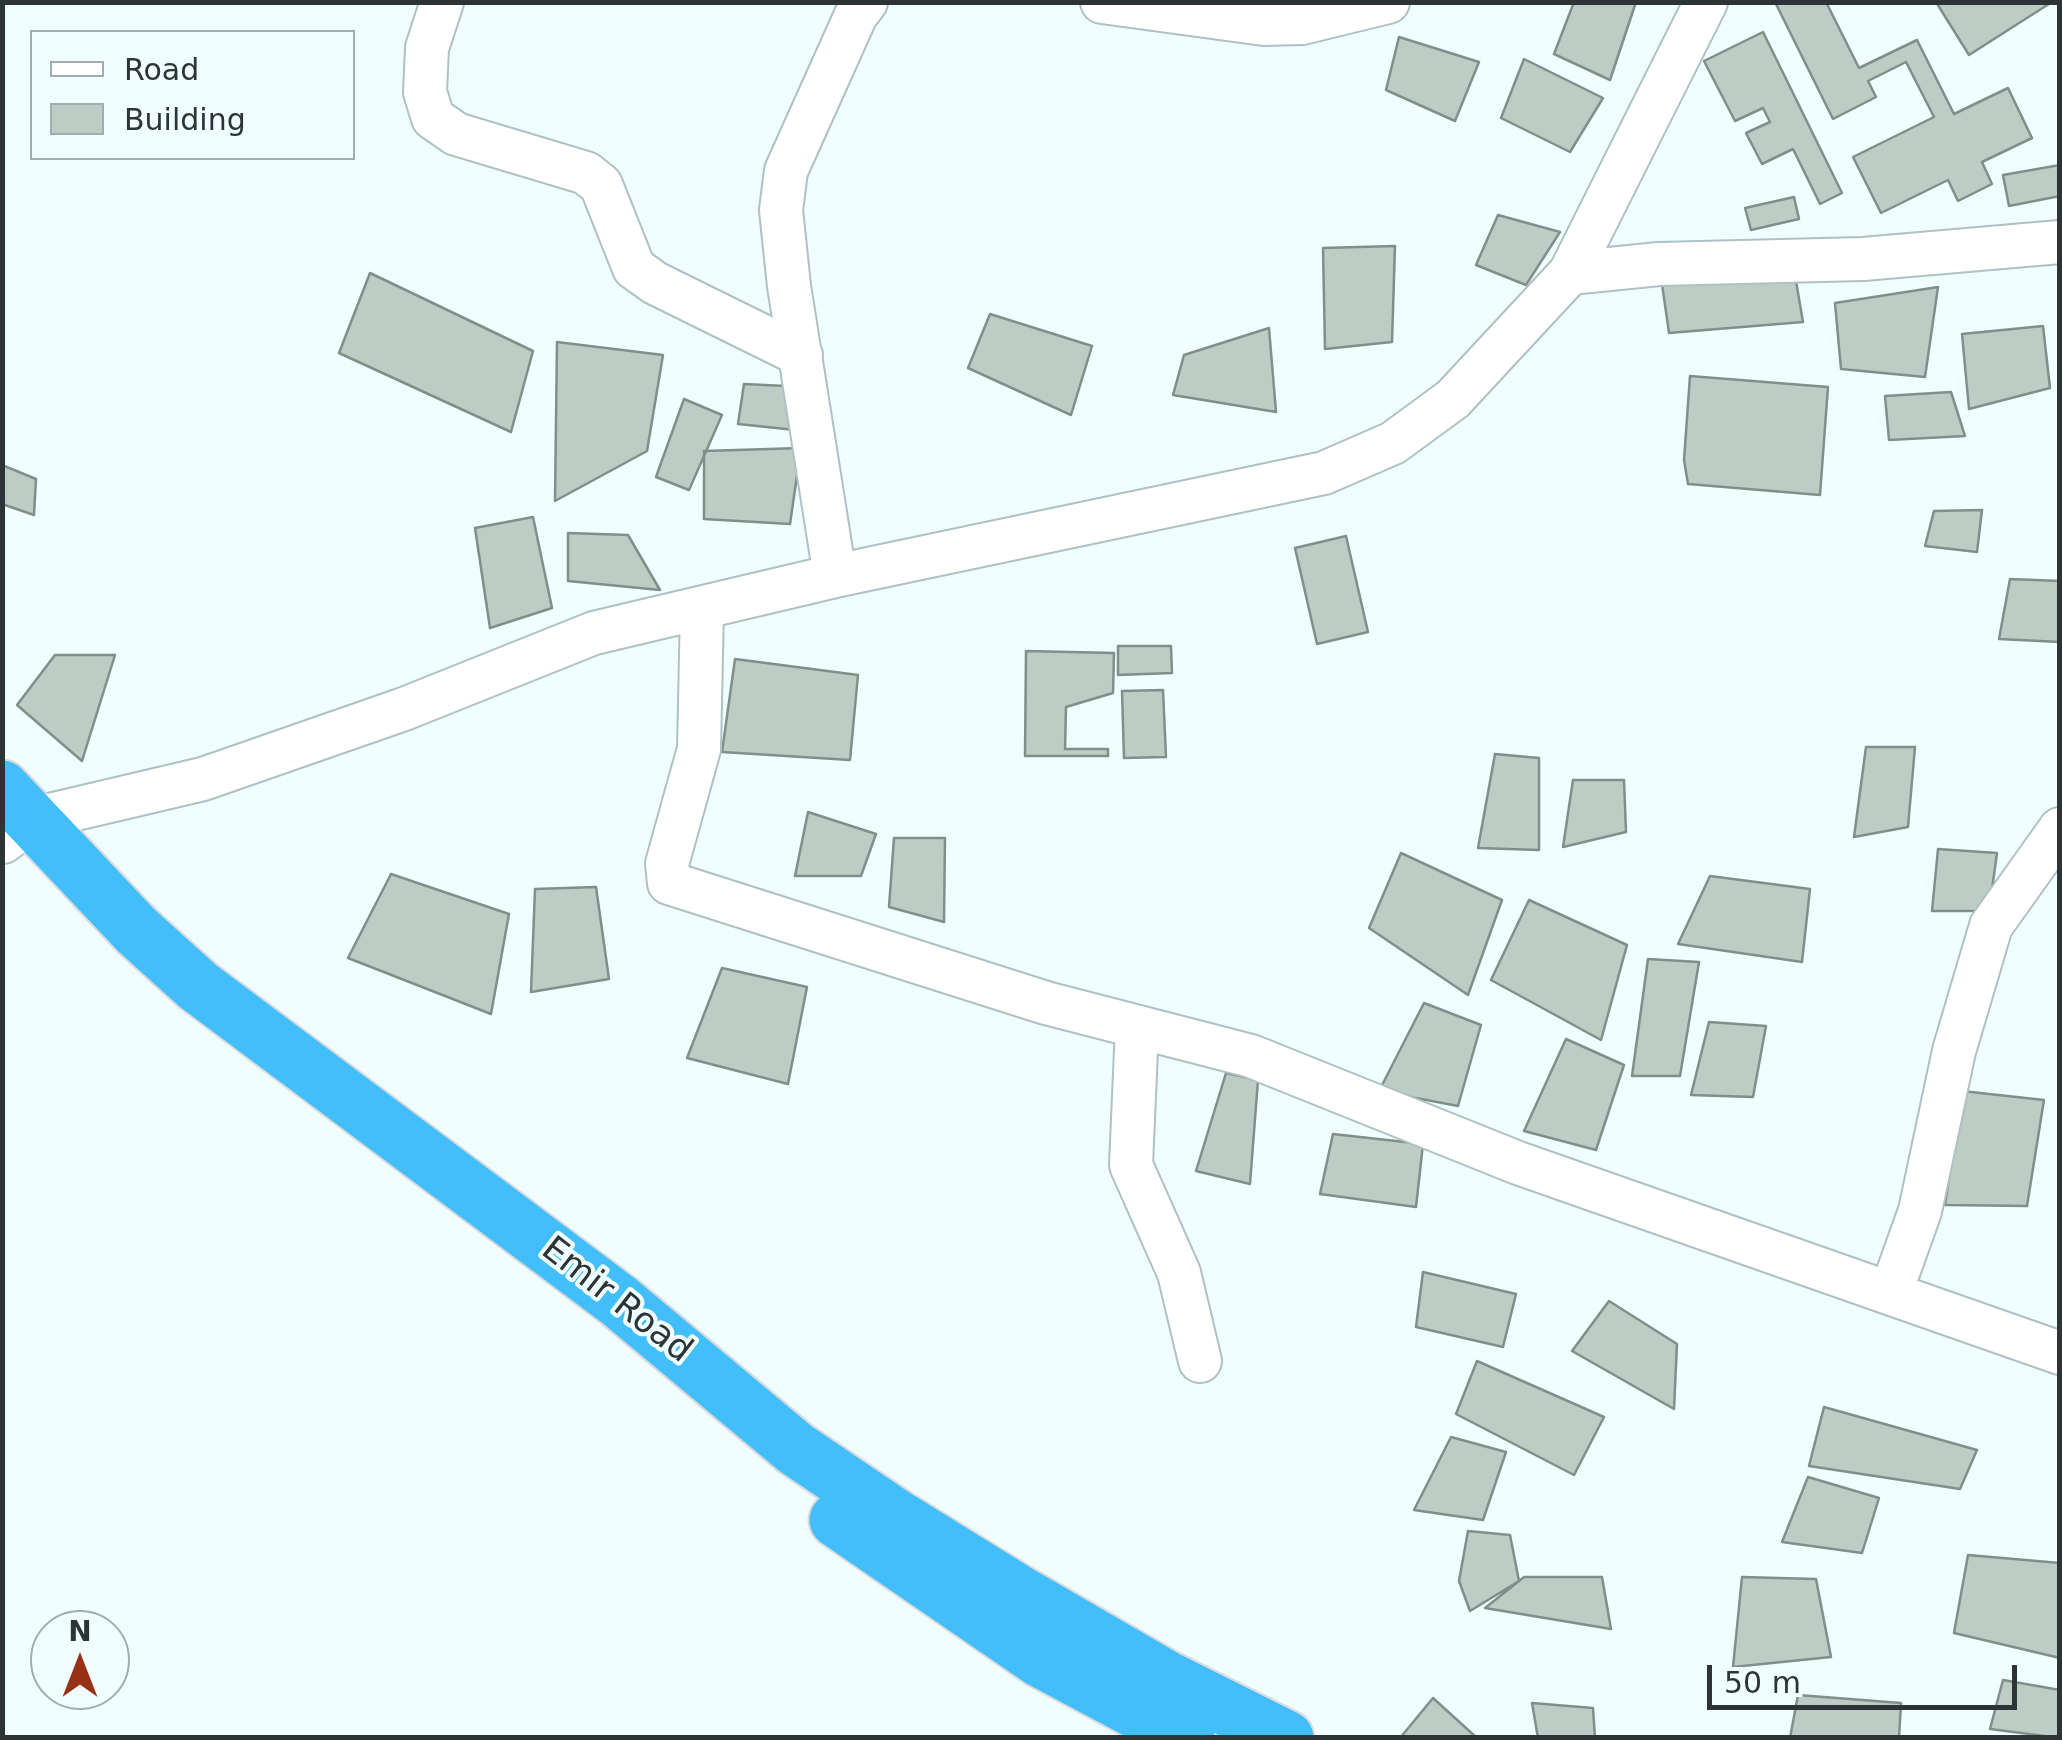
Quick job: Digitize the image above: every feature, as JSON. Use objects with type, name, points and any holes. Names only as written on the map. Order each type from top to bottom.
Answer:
[{"type":"highway","name":"Emir Road","points":[[10,823],[108,950],[176,1012],[565,1304],[678,1394],[744,1453],[941,1594],[1041,1660],[1187,1738]]},
{"type":"highway","name":"Emir Road","points":[[10,823],[198,986],[619,1301],[796,1449],[1016,1591],[1166,1678],[1286,1738]]},
{"type":"street","points":[[442,2],[427,48],[425,92],[433,118],[456,134],[586,174],[601,185],[634,268],[800,355]]},
{"type":"street","points":[[835,576],[781,210],[786,172],[856,15],[866,2]]},
{"type":"street","points":[[1102,2],[1264,24],[1302,23],[1388,2]]},
{"type":"street","points":[[10,823],[203,779],[404,709],[594,633],[835,576],[1324,474],[1393,442],[1452,399],[1570,273],[1706,2]]},
{"type":"street","points":[[1570,273],[1659,264],[1863,259],[2060,242]]},
{"type":"street","points":[[702,610],[699,749],[666,864],[669,882],[1046,1004],[1251,1056],[1518,1164],[2060,1352]]},
{"type":"street","points":[[1891,1292],[1920,1211],[1954,1052],[1991,926],[2060,828]]},
{"type":"street","points":[[1137,1027],[1131,1165],[1159,1220],[1179,1272],[1200,1361]]},
{"type":"building","points":[[1574,2],[1636,2],[1610,80],[1554,54]]},
{"type":"building","points":[[1775,2],[1826,2],[1859,68],[1917,40],[1954,114],[2008,88],[2032,138],[1982,162],[1992,184],[1958,201],[1948,180],[1881,213],[1853,157],[1934,117],[1906,62],[1868,81],[1876,97],[1833,119]]},
{"type":"building","points":[[1936,2],[2052,2],[1969,55]]},
{"type":"building","points":[[1763,32],[1842,193],[1820,204],[1793,149],[1762,164],[1746,133],[1770,122],[1763,108],[1735,121],[1704,61]]},
{"type":"building","points":[[1399,37],[1479,62],[1455,121],[1386,90]]},
{"type":"building","points":[[1524,59],[1603,98],[1570,152],[1501,118]]},
{"type":"building","points":[[2060,165],[2060,196],[2009,206],[2003,175]]},
{"type":"building","points":[[1794,197],[1799,219],[1751,230],[1745,208]]},
{"type":"building","points":[[1498,215],[1560,232],[1526,285],[1476,265]]},
{"type":"building","points":[[1395,246],[1392,342],[1325,349],[1323,248]]},
{"type":"building","points":[[370,273],[533,351],[511,432],[339,353]]},
{"type":"building","points":[[1796,281],[1803,322],[1669,333],[1662,284]]},
{"type":"building","points":[[1938,287],[1925,377],[1841,369],[1835,303]]},
{"type":"building","points":[[990,314],[1092,346],[1071,415],[968,368]]},
{"type":"building","points":[[2043,326],[2050,388],[1969,409],[1962,334]]},
{"type":"building","points":[[1269,328],[1276,412],[1173,395],[1184,355]]},
{"type":"building","points":[[557,342],[663,355],[647,451],[555,501]]},
{"type":"building","points":[[1690,376],[1828,387],[1820,495],[1688,484],[1684,460]]},
{"type":"building","points":[[744,384],[786,386],[795,430],[738,424]]},
{"type":"building","points":[[1951,392],[1965,436],[1889,440],[1885,396]]},
{"type":"building","points":[[684,399],[722,415],[689,490],[656,477]]},
{"type":"building","points":[[801,448],[790,524],[704,519],[704,451]]},
{"type":"building","points":[[2,465],[36,479],[34,515],[2,504]]},
{"type":"building","points":[[1982,510],[1977,552],[1925,546],[1934,511]]},
{"type":"building","points":[[533,517],[552,608],[490,628],[475,528]]},
{"type":"building","points":[[568,533],[628,535],[660,590],[568,581]]},
{"type":"building","points":[[1346,536],[1368,632],[1317,644],[1295,548]]},
{"type":"building","points":[[2010,579],[2060,581],[2060,642],[1999,639]]},
{"type":"building","points":[[1118,646],[1171,646],[1172,673],[1118,675]]},
{"type":"building","points":[[1026,651],[1114,653],[1113,693],[1066,707],[1065,749],[1108,749],[1108,756],[1025,756]]},
{"type":"building","points":[[55,655],[115,655],[82,761],[17,705]]},
{"type":"building","points":[[735,659],[858,675],[850,760],[722,752]]},
{"type":"building","points":[[1163,690],[1166,757],[1124,758],[1122,691]]},
{"type":"building","points":[[1866,747],[1915,747],[1908,827],[1854,837]]},
{"type":"building","points":[[1495,754],[1539,758],[1539,850],[1478,848]]},
{"type":"building","points":[[1573,780],[1624,780],[1626,832],[1563,847]]},
{"type":"building","points":[[808,812],[876,834],[861,876],[795,876]]},
{"type":"building","points":[[894,838],[945,838],[944,922],[889,907]]},
{"type":"building","points":[[1938,849],[1997,853],[1989,911],[1932,911]]},
{"type":"building","points":[[1401,853],[1502,900],[1468,995],[1369,928]]},
{"type":"building","points":[[391,874],[509,914],[491,1014],[348,958]]},
{"type":"building","points":[[1710,876],[1810,889],[1802,962],[1678,944]]},
{"type":"building","points":[[596,887],[609,979],[531,992],[535,889]]},
{"type":"building","points":[[1529,900],[1627,945],[1601,1040],[1491,980]]},
{"type":"building","points":[[1648,959],[1699,962],[1680,1076],[1632,1076]]},
{"type":"building","points":[[722,968],[807,987],[788,1084],[687,1058]]},
{"type":"building","points":[[1424,1003],[1481,1025],[1458,1106],[1379,1091]]},
{"type":"building","points":[[1709,1022],[1766,1026],[1753,1097],[1691,1095]]},
{"type":"building","points":[[1566,1039],[1624,1065],[1596,1150],[1524,1131]]},
{"type":"building","points":[[1226,1073],[1258,1080],[1250,1184],[1196,1171]]},
{"type":"building","points":[[1962,1091],[2044,1100],[2027,1206],[1945,1205]]},
{"type":"building","points":[[1333,1134],[1423,1144],[1416,1207],[1320,1194]]},
{"type":"building","points":[[1423,1272],[1516,1294],[1503,1347],[1416,1327]]},
{"type":"building","points":[[1609,1301],[1677,1344],[1674,1409],[1572,1351]]},
{"type":"building","points":[[1477,1361],[1604,1417],[1574,1475],[1456,1414]]},
{"type":"building","points":[[1824,1407],[1977,1450],[1960,1489],[1809,1466]]},
{"type":"building","points":[[1451,1437],[1506,1452],[1483,1520],[1414,1510]]},
{"type":"building","points":[[1808,1477],[1879,1498],[1862,1553],[1782,1542]]},
{"type":"building","points":[[1468,1531],[1510,1535],[1519,1581],[1470,1611],[1459,1581]]},
{"type":"building","points":[[1968,1555],[2060,1563],[2060,1658],[1954,1633]]},
{"type":"building","points":[[1524,1577],[1602,1577],[1611,1629],[1485,1608]]},
{"type":"building","points":[[1742,1577],[1816,1579],[1831,1657],[1733,1667]]},
{"type":"building","points":[[2003,1680],[2060,1690],[2060,1738],[1990,1729]]},
{"type":"building","points":[[1798,1695],[1901,1703],[1899,1738],[1790,1738]]},
{"type":"building","points":[[1433,1698],[1477,1738],[1400,1738]]},
{"type":"building","points":[[1532,1703],[1593,1708],[1595,1738],[1538,1738]]}]
